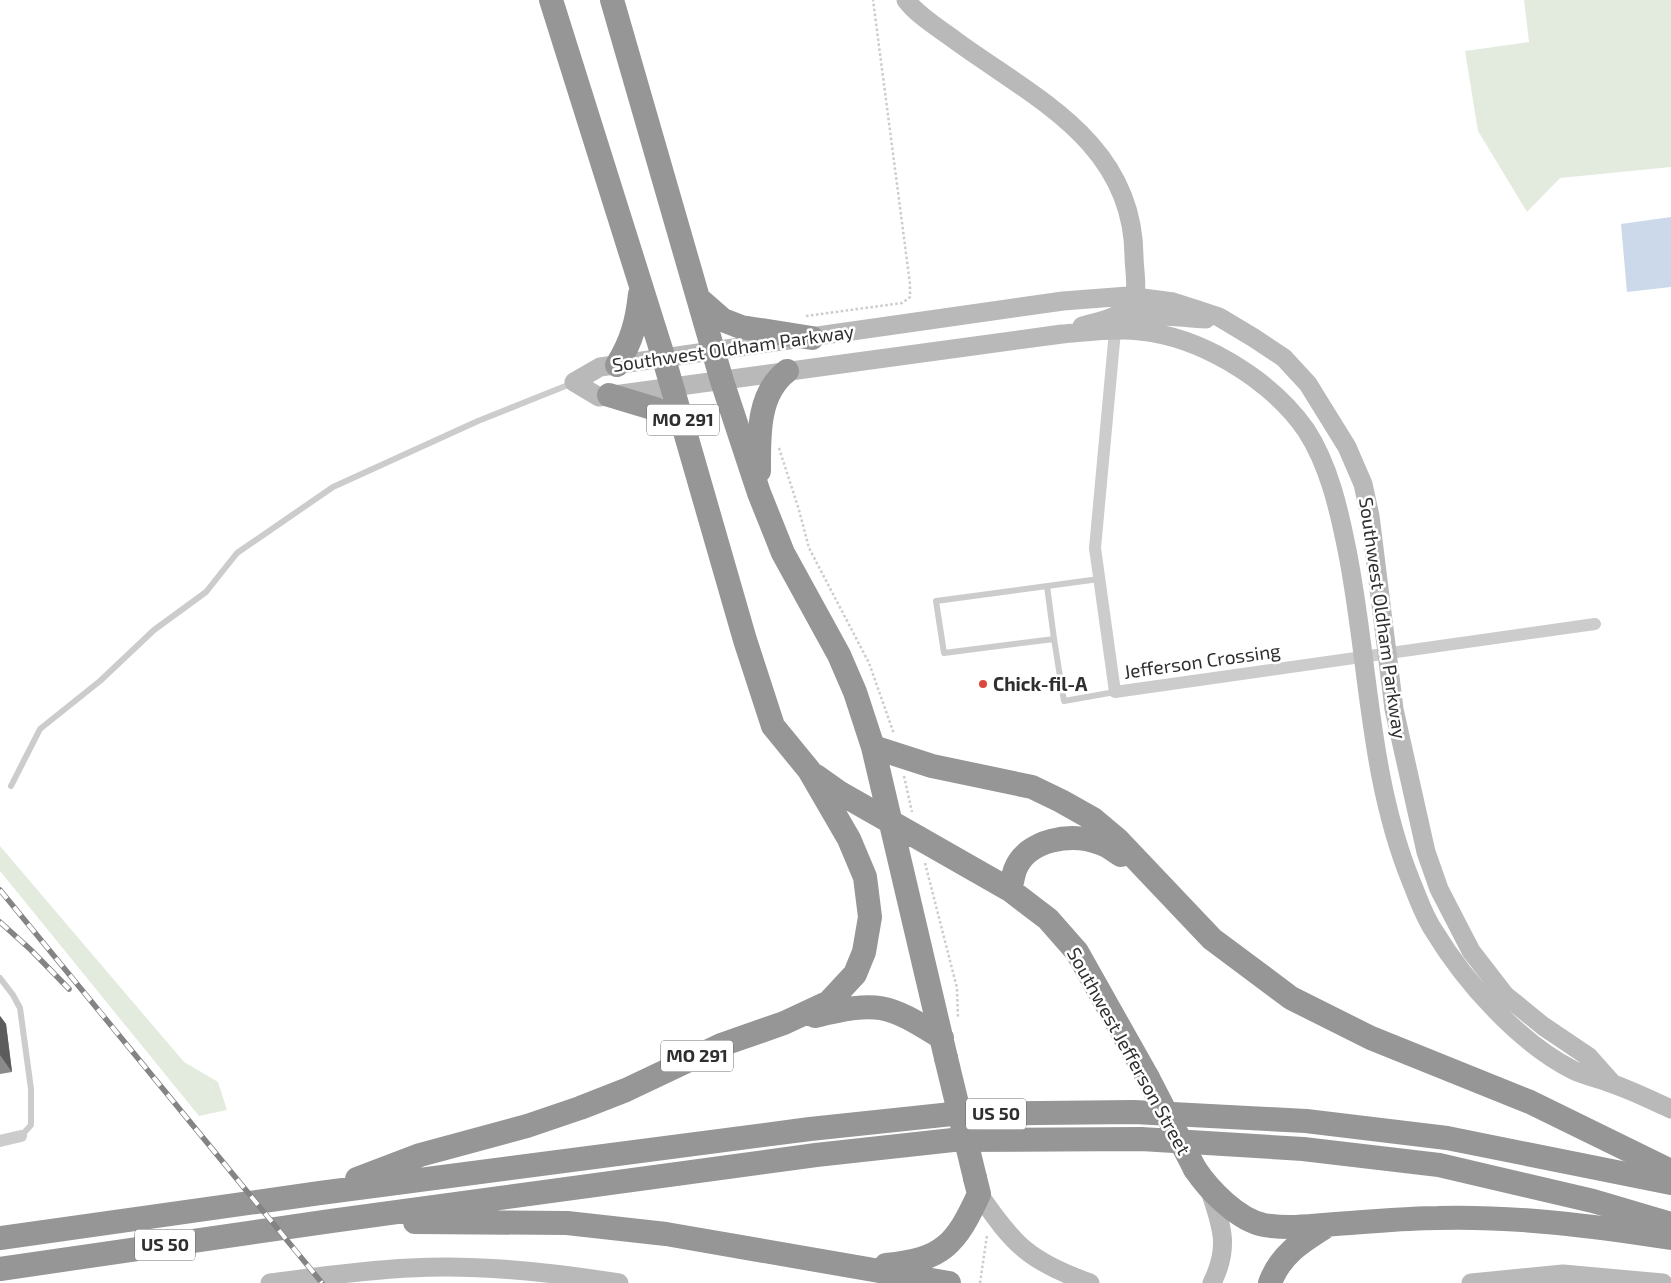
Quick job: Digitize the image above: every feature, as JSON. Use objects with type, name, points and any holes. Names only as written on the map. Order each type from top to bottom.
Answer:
[{"type":"highway","name":"MO 291","points":[[320,1193],[420,1155],[527,1126],[580,1108],[626,1090],[721,1045],[784,1023],[828,1002],[855,974],[864,952],[870,917],[864,877],[849,839],[809,770],[772,726],[739,621],[682,417],[551,0]]},
{"type":"highway","name":"MO 291","points":[[612,0],[722,381],[759,493],[783,553],[839,655],[855,692],[873,747],[977,1186]]},
{"type":"highway","points":[[617,365],[629,346],[637,324],[641,287]]},
{"type":"highway","points":[[699,300],[723,320],[742,327],[812,338]]},
{"type":"highway","points":[[759,493],[759,441],[763,408],[773,384],[788,371]]},
{"type":"highway","points":[[609,396],[682,417]]},
{"type":"highway","points":[[873,747],[932,766],[1039,791],[1093,819],[1150,872],[1212,939],[1292,998],[1371,1038],[1530,1102],[1671,1171]]},
{"type":"highway","name":"Southwest Jefferson Street","points":[[809,770],[840,793],[891,820],[1010,890],[1048,919],[1077,952],[1148,1078],[1195,1170],[1210,1190]]},
{"type":"highway","points":[[1010,890],[1015,869],[1023,858],[1035,848],[1055,839],[1073,838],[1101,843],[1150,872]]},
{"type":"highway","name":"MO 291","points":[[784,1023],[858,1006],[882,1007],[898,1012],[944,1048]]},
{"type":"highway","name":"US 50","points":[[0,1238],[320,1193],[810,1129],[952,1114],[1134,1112],[1306,1120],[1428,1136],[1671,1183]]},
{"type":"highway","name":"US 50","points":[[0,1269],[331,1221],[806,1157],[953,1140],[1142,1139],[1303,1149],[1439,1165],[1593,1201],[1671,1224]]},
{"type":"highway","points":[[862,1266],[928,1258],[950,1243],[959,1232],[977,1186]]},
{"type":"highway","points":[[1210,1190],[1246,1217],[1262,1225],[1300,1227],[1439,1218],[1511,1219],[1571,1223],[1671,1238]]},
{"type":"highway","points":[[331,1221],[567,1223],[666,1234],[862,1266],[949,1283]]},
{"type":"highway","points":[[1270,1283],[1275,1269],[1297,1245],[1328,1225]]},
{"type":"street","points":[[906,0],[942,30],[1005,74],[1065,120],[1090,141],[1108,164],[1130,213],[1134,243],[1135,297],[1129,306],[1117,315],[1062,334]]},
{"type":"street","name":"Southwest Oldham Parkway","points":[[1613,1084],[1589,1057],[1543,1026],[1505,995],[1471,951],[1439,889],[1426,852],[1394,709],[1370,516],[1363,484],[1347,447],[1308,384],[1284,358],[1222,319],[1173,302],[1135,297],[1063,301],[600,367],[574,382],[599,397],[1062,334],[1139,331],[1168,337],[1220,357],[1269,388],[1291,410],[1307,432],[1330,483],[1355,590],[1379,769],[1388,809],[1400,852],[1432,929],[1462,974],[1490,1006],[1526,1037],[1574,1070],[1613,1084],[1671,1109]]},
{"type":"street","points":[[1115,331],[1124,323],[1146,317],[1222,319]]},
{"type":"street","name":"Jefferson Crossing","points":[[1115,331],[1095,548],[1115,692],[1386,652],[1595,624]]},
{"type":"street","points":[[1418,898],[1439,889]]},
{"type":"street","points":[[0,1141],[22,1136]]},
{"type":"street","points":[[977,1186],[999,1224],[1023,1249],[1047,1266],[1090,1283]]},
{"type":"street","name":"Southwest Jefferson Street","points":[[1210,1190],[1223,1233],[1220,1264],[1212,1283]]},
{"type":"street","points":[[270,1283],[312,1277],[411,1268],[482,1269],[567,1275],[619,1283]]},
{"type":"street","points":[[1471,1283],[1563,1274],[1663,1283]]},
{"type":"lane","points":[[11,786],[40,729],[100,681],[154,630],[206,592],[237,553],[333,487],[478,421],[574,382]]},
{"type":"lane","points":[[1054,639],[944,654],[936,601],[1099,579]]},
{"type":"lane","points":[[1046,586],[1064,701],[1115,692]]},
{"type":"lane","points":[[0,978],[20,1008],[32,1090],[31,1125],[22,1136]]},
{"type":"path","points":[[802,317],[902,303],[910,297],[910,284],[873,0]]},
{"type":"path","points":[[777,441],[797,501],[809,548],[869,663],[895,738]]},
{"type":"path","points":[[902,771],[911,806]]},
{"type":"path","points":[[924,860],[957,988],[958,1020]]},
{"type":"path","points":[[980,1283],[988,1227]]},
{"type":"shaded area","points":[[1524,0],[1671,0],[1671,167],[1560,178],[1527,212],[1478,131],[1465,51],[1529,42]]},
{"type":"shaded area","points":[[0,846],[184,1062],[218,1082],[227,1110],[199,1116],[0,871]]},
{"type":"water","points":[[1671,217],[1671,287],[1627,292],[1621,224]]},
{"type":"railway","points":[[0,890],[322,1283]]},
{"type":"railway","points":[[0,922],[31,950],[69,989]]},
{"type":"place","name":"Chick-fil-A","points":[[983,684]]}]
